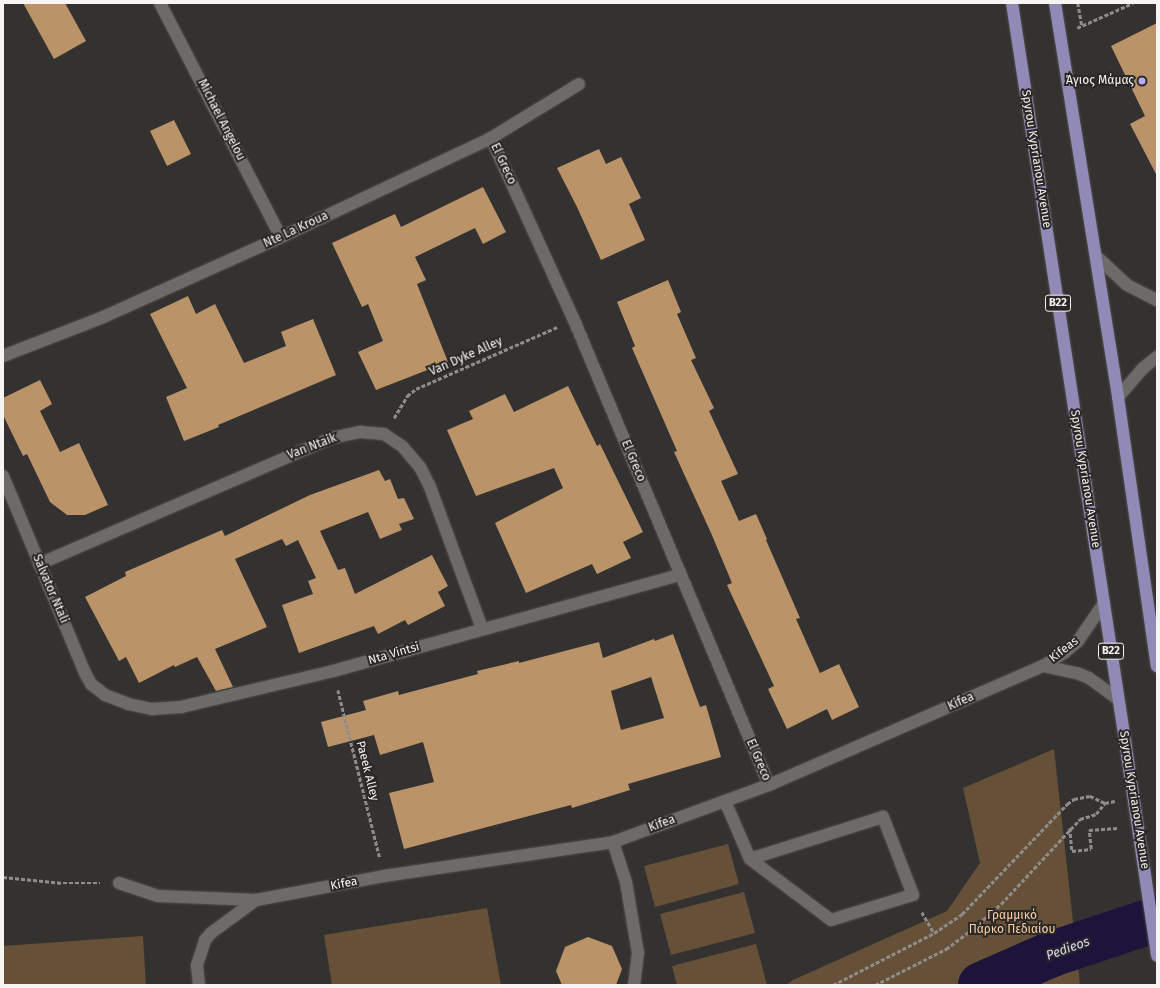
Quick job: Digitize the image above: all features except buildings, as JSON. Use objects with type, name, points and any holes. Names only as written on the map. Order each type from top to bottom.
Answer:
[{"type":"main road","name":"Spyrou Kyprianou Avenue","points":[[1012,3],[1157,956]]},
{"type":"main road","points":[[1055,3],[1118,397],[1157,666]]},
{"type":"street","name":"Michael Angelou","points":[[160,3],[281,237]]},
{"type":"street","name":"Nte La Kroua","points":[[3,356],[101,318],[281,237],[491,138],[579,84]]},
{"type":"street","name":"El Greco","points":[[491,138],[574,320],[769,786]]},
{"type":"street","points":[[1096,256],[1127,285],[1157,300]]},
{"type":"street","points":[[1118,397],[1142,369],[1157,357]]},
{"type":"street","name":"Van Ntaik","points":[[40,564],[331,438],[360,432],[384,434],[403,447],[420,467],[427,481],[482,628]]},
{"type":"street","name":"Salvator Ntali","points":[[3,476],[85,673],[91,684],[105,695]]},
{"type":"street","name":"Nta Vintsi","points":[[105,695],[128,704],[152,709],[181,707],[333,671],[482,628],[680,575]]},
{"type":"street","name":"Kifeas","points":[[1043,666],[1065,652],[1078,641],[1104,604]]},
{"type":"street","name":"Kifeas","points":[[1043,666],[1077,672],[1089,678],[1118,699]]},
{"type":"street","name":"Kifea","points":[[256,900],[384,876],[613,842],[769,786],[1043,666]]},
{"type":"street","points":[[724,802],[750,859],[831,920],[913,896],[883,817],[750,859]]},
{"type":"street","points":[[613,842],[626,882],[638,953],[634,985]]},
{"type":"street","points":[[119,883],[158,896],[256,900]]},
{"type":"street","points":[[199,985],[197,965],[205,940],[211,933],[256,900]]},
{"type":"path","points":[[1078,3],[1082,26]]},
{"type":"path","points":[[1060,36],[1133,3]]},
{"type":"path","name":"Van Dyke Alley","points":[[384,434],[407,396],[416,389],[574,320]]},
{"type":"path","name":"Paeek Alley","points":[[333,671],[384,876]]},
{"type":"path","points":[[833,985],[934,934],[962,914],[978,899],[1067,804],[1074,799],[1090,796],[1105,803],[1096,814],[1080,819],[1070,828],[1001,904],[974,928],[946,949],[875,985]]},
{"type":"path","points":[[1070,828],[1072,851],[1091,849],[1089,830],[1122,828]]},
{"type":"path","points":[[3,877],[63,883],[119,883]]},
{"type":"path","points":[[913,896],[934,934]]},
{"type":"green space","name":"Γραμμικό Πάρκο Πεδιαίου","points":[[1054,749],[1080,985],[786,985],[793,980],[947,911],[980,863],[963,788]]},
{"type":"green space","points":[[728,844],[739,884],[655,907],[644,866]]},
{"type":"green space","points":[[744,892],[755,933],[671,955],[660,914]]},
{"type":"green space","points":[[487,908],[501,985],[332,985],[324,935]]},
{"type":"green space","points":[[143,936],[146,985],[3,985],[3,946]]},
{"type":"green space","points":[[756,944],[767,985],[677,985],[672,966]]},
{"type":"waterway","name":"Pedieos","points":[[981,985],[1052,954],[1157,919]]},
{"type":"place","name":"Άγιος Μάμας","points":[[1142,81]]}]
